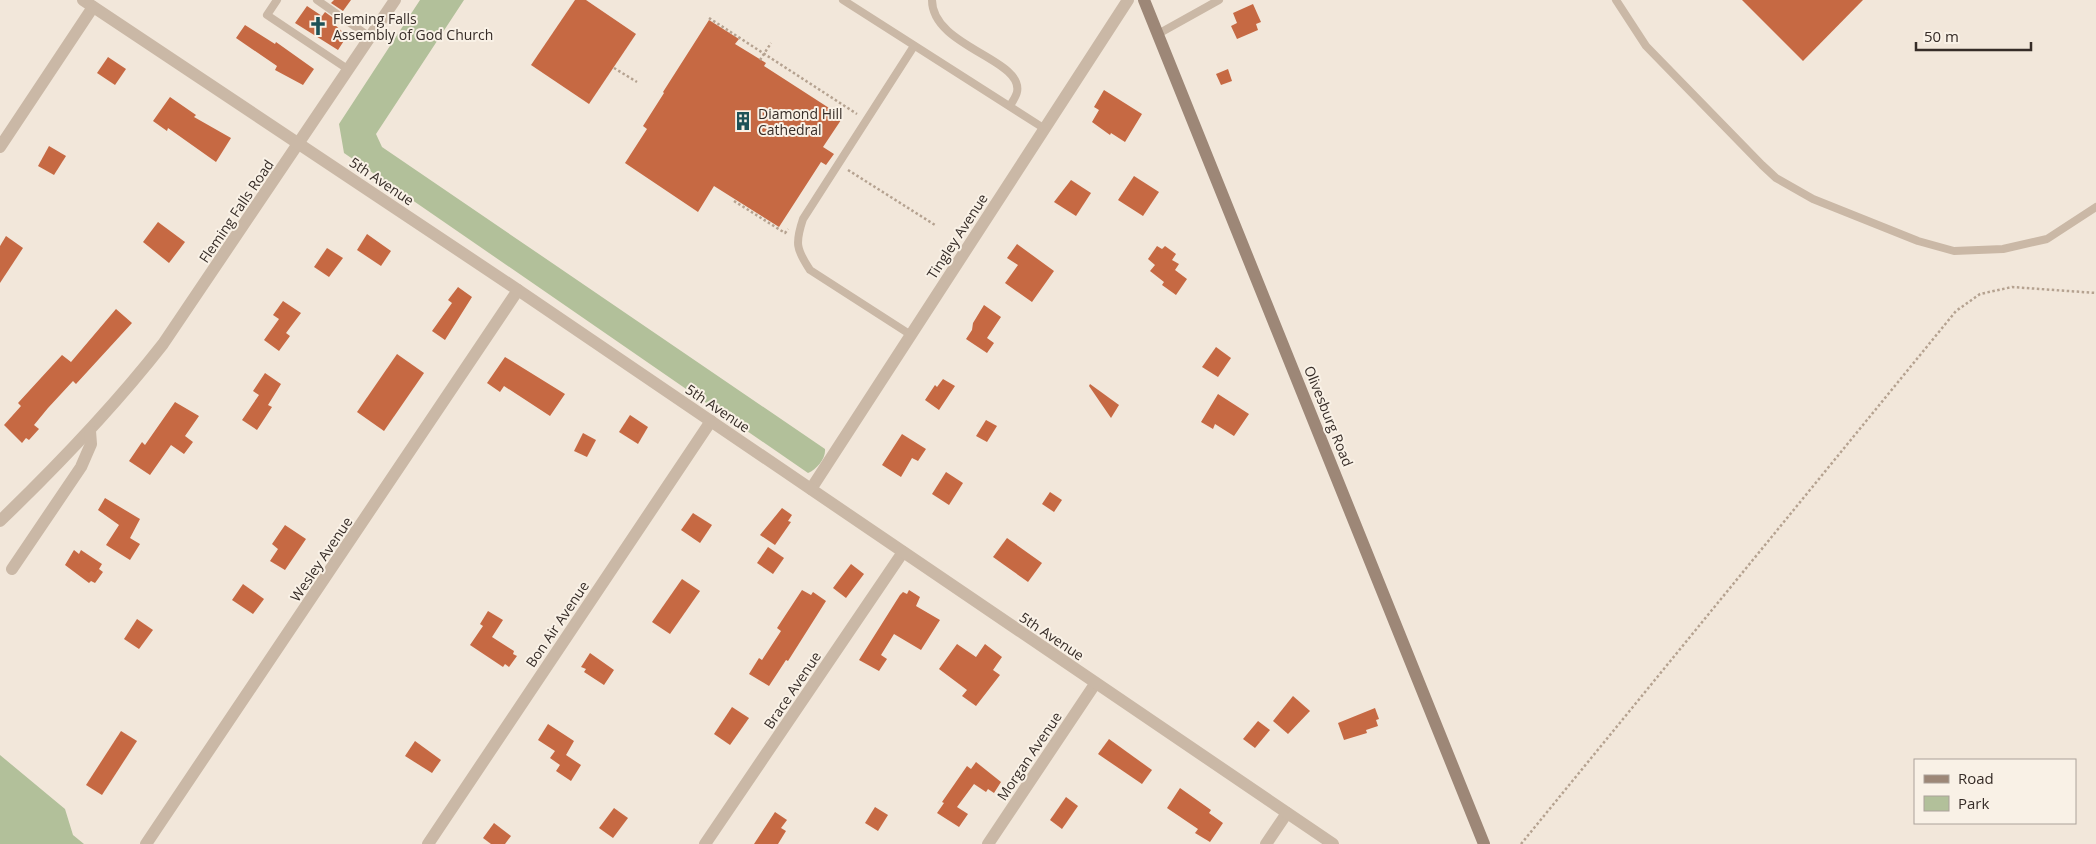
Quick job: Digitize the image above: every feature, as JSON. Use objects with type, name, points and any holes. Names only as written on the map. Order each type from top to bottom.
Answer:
[{"type":"main road","name":"Olivesburg Road","points":[[1144,0],[1484,844]]},
{"type":"street","name":"Fleming Falls Road","points":[[0,521],[90,431],[134,382],[163,344],[300,144],[395,0]]},
{"type":"street","name":"Tingley Avenue","points":[[811,489],[1128,0]]},
{"type":"street","name":"5th Avenue","points":[[88,3],[518,290],[1333,844]]},
{"type":"street","points":[[0,147],[88,3]]},
{"type":"street","name":"Wesley Avenue","points":[[146,844],[518,290]]},
{"type":"street","name":"Bon Air Avenue","points":[[428,844],[711,421]]},
{"type":"street","points":[[12,569],[81,467],[91,444],[90,431]]},
{"type":"street","name":"Brace Avenue","points":[[705,844],[903,552]]},
{"type":"street","name":"Morgan Avenue","points":[[988,844],[1095,684]]},
{"type":"street","points":[[1266,844],[1287,813]]},
{"type":"lane","points":[[277,0],[267,14],[349,70]]},
{"type":"lane","points":[[317,0],[370,37]]},
{"type":"lane","points":[[842,0],[1045,129]]},
{"type":"lane","points":[[932,0],[934,12],[943,28],[964,44],[1000,66],[1016,81],[1018,92],[1010,106]]},
{"type":"lane","points":[[1158,34],[1219,0]]},
{"type":"lane","points":[[1616,0],[1646,46],[1755,158],[1776,178],[1813,199],[1937,248],[1974,252],[2027,245],[2047,239],[2096,208]]},
{"type":"lane","points":[[911,336],[810,270],[800,255],[797,239],[803,219],[914,46]]},
{"type":"path","points":[[709,18],[860,116]]},
{"type":"path","points":[[760,60],[771,43]]},
{"type":"path","points":[[614,68],[637,82]]},
{"type":"path","points":[[838,163],[934,225]]},
{"type":"path","points":[[734,201],[785,233],[790,225]]},
{"type":"path","points":[[1521,844],[1956,311],[1980,294],[2012,287],[2096,293]]},
{"type":"green space","points":[[420,0],[464,0],[376,134],[382,147],[825,449],[820,463],[815,469],[808,473],[344,153],[339,124]]},
{"type":"green space","points":[[0,755],[65,809],[73,835],[84,844],[0,844]]},
{"type":"building","points":[[334,0],[351,0],[343,11],[331,3]]},
{"type":"building","points":[[575,0],[586,0],[636,34],[589,104],[531,65]]},
{"type":"building","points":[[1742,0],[1863,0],[1803,61]]},
{"type":"building","points":[[1253,4],[1261,22],[1256,24],[1258,30],[1237,39],[1231,26],[1237,23],[1233,13]]},
{"type":"building","name":"Fleming Falls Assembly of God Church","points":[[307,6],[322,16],[325,12],[336,20],[334,24],[347,36],[338,50],[295,23]]},
{"type":"building","name":"Diamond Hill Cathedral","points":[[709,20],[739,39],[735,44],[766,63],[764,66],[843,117],[823,147],[834,154],[826,165],[821,162],[779,227],[714,186],[698,212],[625,163],[647,129],[643,126]]},
{"type":"building","points":[[245,25],[275,44],[276,42],[314,69],[303,85],[275,70],[277,66],[236,38]]},
{"type":"building","points":[[108,57],[126,69],[115,85],[97,73]]},
{"type":"building","points":[[1228,69],[1232,81],[1221,85],[1216,74]]},
{"type":"building","points":[[1104,90],[1142,114],[1125,142],[1111,133],[1110,135],[1092,122],[1099,110],[1094,107]]},
{"type":"building","points":[[170,97],[196,115],[194,117],[231,138],[216,162],[168,128],[167,131],[153,121]]},
{"type":"building","points":[[49,146],[66,156],[54,175],[38,166]]},
{"type":"building","points":[[1134,176],[1159,192],[1143,216],[1118,200]]},
{"type":"building","points":[[1071,180],[1091,193],[1076,216],[1054,202]]},
{"type":"building","points":[[158,222],[185,242],[169,263],[143,242]]},
{"type":"building","points":[[367,234],[391,251],[381,266],[357,250]]},
{"type":"building","points":[[6,236],[23,248],[0,283],[0,246]]},
{"type":"building","points":[[1017,244],[1054,271],[1032,302],[1005,283],[1018,265],[1007,258]]},
{"type":"building","points":[[1157,246],[1162,249],[1165,246],[1176,254],[1172,260],[1179,264],[1175,270],[1187,279],[1176,295],[1162,285],[1164,282],[1150,271],[1155,265],[1148,259]]},
{"type":"building","points":[[327,248],[343,258],[329,277],[314,267]]},
{"type":"building","points":[[458,287],[472,297],[445,340],[432,331],[452,303],[448,300]]},
{"type":"building","points":[[283,301],[301,313],[286,333],[290,336],[279,351],[264,340],[279,319],[273,315]]},
{"type":"building","points":[[984,305],[1001,317],[987,338],[994,343],[987,353],[966,339]]},
{"type":"building","points":[[116,309],[132,323],[76,384],[73,381],[48,408],[34,425],[39,429],[29,440],[26,438],[22,443],[4,425],[21,406],[18,403],[62,355],[71,362]]},
{"type":"building","points":[[1216,347],[1231,358],[1218,377],[1202,367]]},
{"type":"building","points":[[397,354],[424,373],[384,431],[357,412]]},
{"type":"building","points":[[505,357],[565,394],[550,416],[504,386],[500,392],[487,383]]},
{"type":"building","points":[[265,373],[281,384],[268,405],[272,407],[257,430],[242,420],[259,395],[253,391]]},
{"type":"building","points":[[943,379],[955,386],[939,410],[925,400],[935,385],[937,387]]},
{"type":"building","points":[[1090,384],[1119,405],[1111,418],[1089,386]]},
{"type":"building","points":[[1218,394],[1249,414],[1234,436],[1215,424],[1213,429],[1201,422]]},
{"type":"building","points":[[175,402],[199,416],[185,436],[193,442],[184,454],[171,445],[150,475],[129,461],[142,442],[145,445]]},
{"type":"building","points":[[630,415],[648,427],[638,444],[619,432]]},
{"type":"building","points":[[986,420],[997,426],[987,442],[976,436]]},
{"type":"building","points":[[583,433],[596,440],[587,457],[574,451]]},
{"type":"building","points":[[902,434],[926,449],[918,461],[912,458],[901,477],[882,465]]},
{"type":"building","points":[[946,472],[963,483],[949,505],[932,494]]},
{"type":"building","points":[[1050,492],[1062,500],[1054,512],[1042,504]]},
{"type":"building","points":[[105,498],[140,519],[130,538],[140,544],[130,560],[106,545],[119,525],[98,510]]},
{"type":"building","points":[[782,508],[792,515],[788,521],[791,522],[775,545],[760,535]]},
{"type":"building","points":[[693,513],[712,525],[700,543],[681,530]]},
{"type":"building","points":[[285,525],[306,539],[285,570],[270,561],[278,549],[272,544]]},
{"type":"building","points":[[1007,538],[1042,563],[1028,582],[993,557]]},
{"type":"building","points":[[768,547],[784,558],[773,574],[757,563]]},
{"type":"building","points":[[74,550],[79,554],[81,550],[102,564],[99,569],[103,572],[95,583],[91,581],[89,583],[65,565]]},
{"type":"building","points":[[851,564],[864,574],[846,598],[833,588]]},
{"type":"building","points":[[682,579],[700,591],[670,634],[652,622]]},
{"type":"building","points":[[243,584],[264,599],[253,614],[232,600]]},
{"type":"building","points":[[802,590],[811,595],[813,592],[826,601],[788,661],[786,660],[769,686],[749,674],[759,658],[762,660],[781,631],[777,628]]},
{"type":"building","points":[[909,590],[920,597],[916,606],[940,620],[921,650],[894,634],[881,655],[887,659],[879,671],[859,660],[900,595],[903,592],[907,594]]},
{"type":"building","points":[[488,611],[503,620],[492,637],[514,651],[513,654],[517,656],[509,667],[505,664],[503,667],[470,645],[483,626],[480,624]]},
{"type":"building","points":[[137,619],[153,630],[139,649],[124,639]]},
{"type":"building","points":[[957,644],[976,657],[985,644],[1002,657],[993,670],[1000,675],[976,706],[962,696],[967,690],[939,669]]},
{"type":"building","points":[[590,653],[614,670],[604,685],[584,672],[586,669],[581,667]]},
{"type":"building","points":[[1293,696],[1310,711],[1288,734],[1273,721]]},
{"type":"building","points":[[732,707],[749,718],[730,745],[714,734]]},
{"type":"building","points":[[1375,708],[1379,719],[1376,720],[1378,726],[1366,730],[1367,733],[1344,740],[1338,723]]},
{"type":"building","points":[[1258,721],[1270,730],[1255,748],[1243,739]]},
{"type":"building","points":[[548,724],[574,741],[566,755],[581,765],[571,781],[556,771],[560,765],[550,758],[555,751],[538,740]]},
{"type":"building","points":[[121,731],[137,741],[102,795],[86,785]]},
{"type":"building","points":[[1109,739],[1152,770],[1142,784],[1098,754]]},
{"type":"building","points":[[415,741],[441,760],[432,773],[405,756]]},
{"type":"building","points":[[976,762],[1001,782],[994,793],[988,789],[986,792],[974,784],[957,807],[968,814],[959,827],[937,813],[944,803],[942,802],[967,766],[971,769]]},
{"type":"building","points":[[1180,788],[1211,810],[1209,813],[1223,823],[1210,842],[1195,833],[1198,829],[1167,808]]},
{"type":"building","points":[[1066,797],[1078,806],[1062,829],[1050,820]]},
{"type":"building","points":[[875,807],[888,815],[878,831],[865,823]]},
{"type":"building","points":[[614,808],[628,818],[613,838],[599,828]]},
{"type":"building","points":[[775,812],[787,820],[781,828],[786,831],[778,844],[754,844]]},
{"type":"building","points":[[494,823],[511,836],[505,844],[491,844],[483,838]]},
{"type":"place","name":"Fleming Falls Assembly of God Church","points":[[318,26]]},
{"type":"place","name":"Diamond Hill Cathedral","points":[[743,121]]}]
